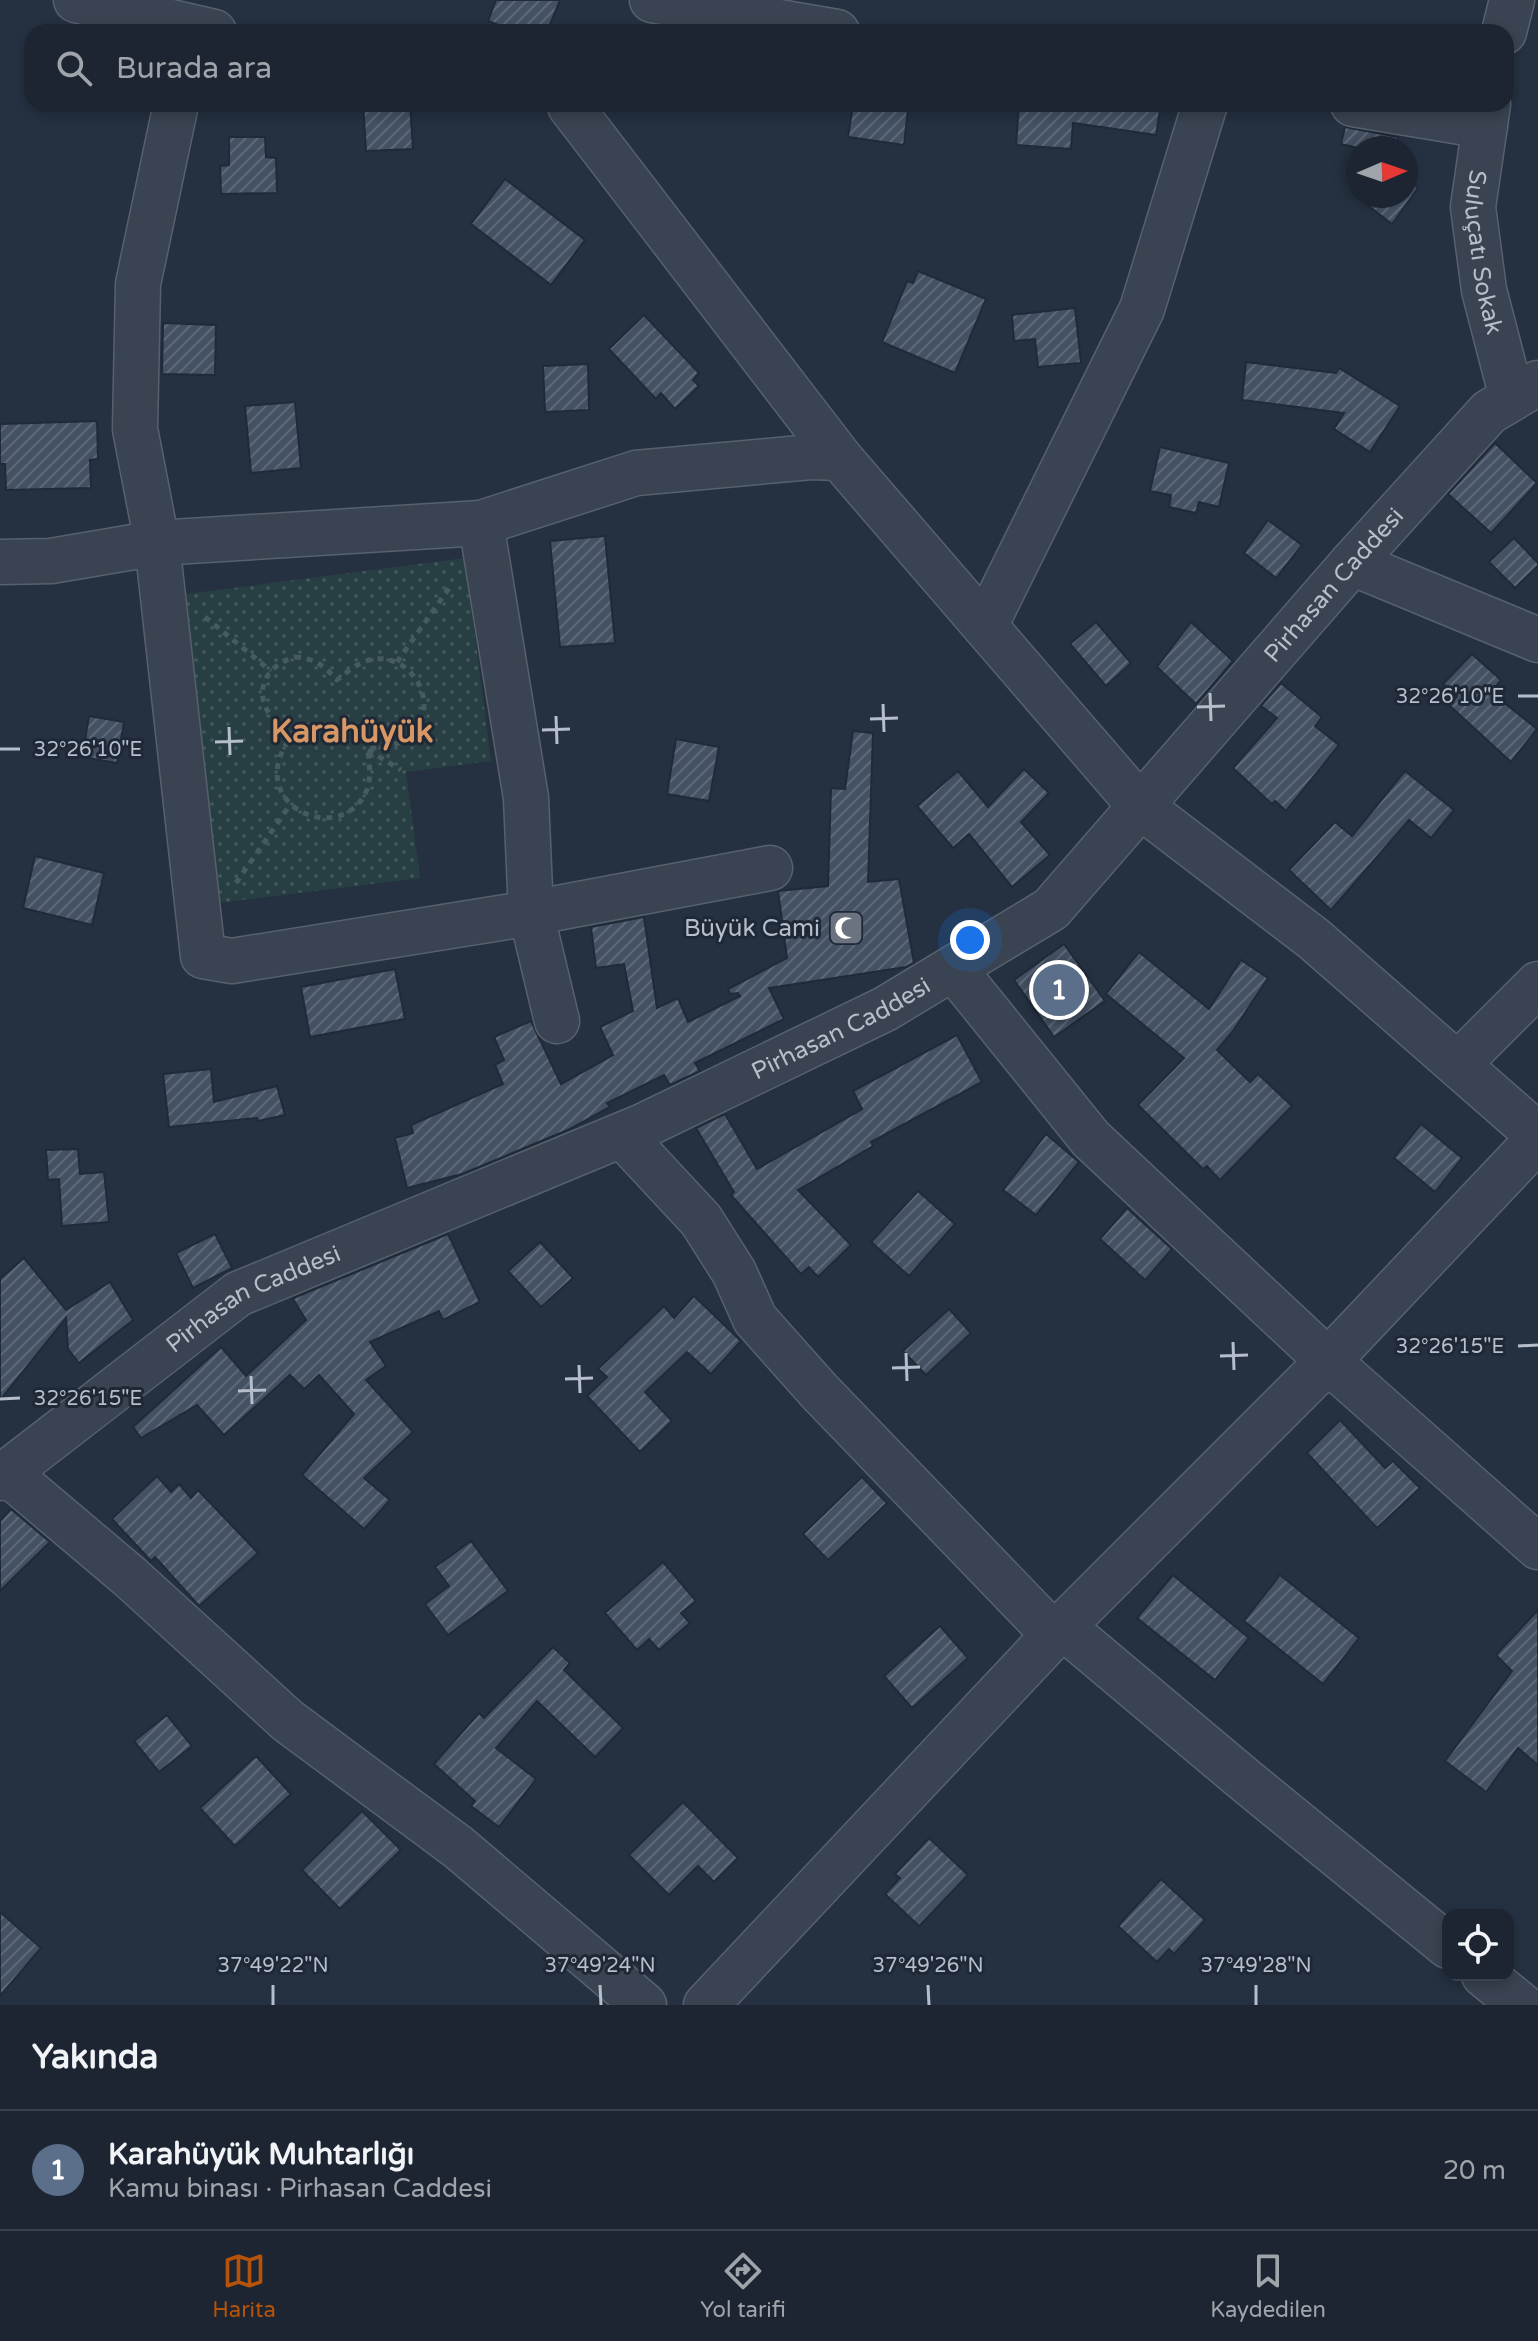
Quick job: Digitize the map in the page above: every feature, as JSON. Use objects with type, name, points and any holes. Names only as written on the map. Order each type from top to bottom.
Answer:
[{"type":"street","points":[[76,0],[201,23]]},
{"type":"street","points":[[642,24],[652,0],[791,24]]},
{"type":"street","points":[[1506,24],[1512,0]]},
{"type":"street","points":[[174,112],[138,284],[135,429],[159,562],[203,956],[232,961],[531,913],[770,868]]},
{"type":"street","points":[[574,112],[840,458],[1140,806],[1314,939],[1538,1137],[1328,1361],[1059,1631],[706,2005]]},
{"type":"street","points":[[985,626],[1142,309],[1203,112]]},
{"type":"street","points":[[1450,112],[1487,115]]},
{"type":"street","name":"Suluçatı Sokak","points":[[1487,115],[1473,207],[1484,290],[1525,391]]},
{"type":"street","name":"Pirhasan Caddesi","points":[[4,1476],[238,1294],[622,1135],[885,1009],[1051,909],[1352,563],[1489,412],[1525,391]]},
{"type":"street","points":[[0,562],[159,562],[483,531],[636,473],[811,457],[840,458]]},
{"type":"street","points":[[483,531],[526,798],[531,913],[557,1021]]},
{"type":"street","points":[[1352,563],[1538,640]]},
{"type":"street","points":[[953,968],[1091,1139],[1328,1361],[1538,1547]]},
{"type":"street","points":[[1458,1064],[1538,984]]},
{"type":"street","points":[[622,1135],[701,1220],[734,1272],[755,1319],[819,1391],[1059,1631],[1442,1941]]},
{"type":"street","points":[[4,1476],[129,1576],[288,1721],[458,1847],[644,2005]]},
{"type":"street","points":[[1491,1981],[1521,2005]]},
{"type":"path","points":[[397,662],[483,531]]},
{"type":"path","points":[[159,562],[271,671]]},
{"type":"path","points":[[308,658],[319,663],[337,680],[367,661],[382,659],[397,662],[410,670],[419,682],[424,697],[423,712],[417,727],[407,738],[394,745],[368,749],[370,776],[367,791],[359,804],[347,813],[335,818],[317,819],[290,805],[282,793],[278,762],[293,732],[274,722],[265,709],[263,689],[271,671],[284,661],[308,658]]},
{"type":"path","points":[[368,749],[401,770]]},
{"type":"path","points":[[201,934],[290,805]]},
{"type":"green space","points":[[465,558],[491,761],[406,772],[420,878],[218,903],[179,595]]},
{"type":"building","points":[[496,0],[560,0],[550,24],[496,24],[488,21]]},
{"type":"building","points":[[364,112],[411,112],[413,149],[366,151]]},
{"type":"building","points":[[852,112],[908,112],[904,145],[848,137]]},
{"type":"building","points":[[1018,112],[1160,112],[1156,135],[1073,123],[1071,149],[1016,145]]},
{"type":"building","points":[[1345,127],[1393,136],[1346,136],[1346,145],[1341,144]]},
{"type":"building","points":[[229,137],[265,137],[266,157],[276,158],[277,193],[221,194],[220,166],[229,165]]},
{"type":"building","points":[[505,179],[585,240],[551,285],[471,224]]},
{"type":"building","points":[[1371,208],[1404,208],[1392,224]]},
{"type":"building","points":[[918,271],[986,299],[955,373],[882,342],[907,281],[913,283]]},
{"type":"building","points":[[1075,308],[1081,363],[1038,367],[1035,339],[1014,341],[1012,315]]},
{"type":"building","points":[[644,315],[699,373],[693,380],[699,386],[675,409],[661,393],[656,399],[609,349]]},
{"type":"building","points":[[163,323],[216,325],[215,375],[162,374]]},
{"type":"building","points":[[1246,362],[1336,373],[1339,368],[1400,406],[1370,452],[1334,429],[1344,413],[1242,400]]},
{"type":"building","points":[[588,364],[589,410],[545,412],[543,366]]},
{"type":"building","points":[[295,402],[301,468],[251,473],[245,406]]},
{"type":"building","points":[[97,421],[98,459],[90,460],[91,488],[6,490],[5,464],[0,464],[0,424]]},
{"type":"building","points":[[1495,443],[1537,483],[1491,533],[1448,494]]},
{"type":"building","points":[[1160,447],[1229,463],[1219,507],[1199,502],[1196,513],[1169,507],[1171,495],[1150,491]]},
{"type":"building","points":[[1268,520],[1302,545],[1276,578],[1244,553]]},
{"type":"building","points":[[605,536],[615,643],[560,647],[550,541]]},
{"type":"building","points":[[1514,538],[1538,563],[1515,588],[1489,562]]},
{"type":"building","points":[[1096,622],[1131,663],[1106,686],[1070,644]]},
{"type":"building","points":[[1191,622],[1233,661],[1196,704],[1157,667]]},
{"type":"building","points":[[1472,654],[1501,680],[1491,692],[1537,729],[1511,762],[1449,705],[1457,696],[1443,684]]},
{"type":"building","points":[[1281,683],[1322,717],[1315,726],[1339,745],[1286,811],[1275,801],[1272,804],[1233,768],[1277,718],[1261,706]]},
{"type":"building","points":[[89,716],[124,722],[117,763],[82,757]]},
{"type":"building","points":[[853,731],[873,733],[868,882],[899,879],[914,963],[906,967],[769,988],[784,1019],[695,1063],[700,1071],[670,1085],[664,1075],[607,1103],[610,1107],[570,1129],[462,1174],[407,1188],[395,1138],[413,1133],[411,1125],[503,1084],[495,1065],[504,1060],[494,1037],[531,1021],[561,1084],[613,1055],[600,1027],[633,1011],[624,964],[596,968],[591,927],[644,917],[657,1008],[678,998],[688,1022],[740,996],[738,993],[730,994],[728,989],[787,958],[778,891],[828,886],[831,788],[845,789]]},
{"type":"building","points":[[676,739],[719,747],[709,801],[667,794]]},
{"type":"building","points":[[1024,769],[1049,793],[1021,822],[1050,855],[1012,887],[969,834],[953,848],[917,806],[958,771],[988,807]]},
{"type":"building","points":[[1405,771],[1454,810],[1431,838],[1409,820],[1331,910],[1289,870],[1335,822],[1352,836]]},
{"type":"building","points":[[35,856],[104,873],[92,925],[23,908]]},
{"type":"building","points":[[1064,944],[1105,1001],[1054,1037],[1014,980]]},
{"type":"building","points":[[1139,952],[1209,1009],[1241,960],[1268,978],[1217,1050],[1250,1082],[1258,1074],[1292,1106],[1220,1180],[1207,1166],[1203,1169],[1138,1105],[1184,1058],[1106,994]]},
{"type":"building","points":[[395,969],[405,1019],[310,1037],[301,987]]},
{"type":"building","points":[[957,1035],[982,1082],[871,1142],[873,1146],[798,1190],[851,1245],[818,1277],[809,1267],[801,1274],[731,1195],[734,1192],[696,1128],[725,1114],[757,1169],[862,1109],[853,1091]]},
{"type":"building","points":[[211,1069],[214,1102],[277,1086],[285,1115],[258,1121],[257,1118],[169,1127],[163,1074]]},
{"type":"building","points":[[1421,1124],[1462,1158],[1435,1192],[1394,1158]]},
{"type":"building","points":[[1046,1134],[1079,1162],[1036,1215],[1003,1190]]},
{"type":"building","points":[[78,1149],[80,1174],[104,1172],[109,1222],[62,1226],[59,1179],[48,1180],[46,1150]]},
{"type":"building","points":[[918,1191],[955,1224],[909,1276],[871,1242]]},
{"type":"building","points":[[1127,1208],[1172,1249],[1145,1280],[1100,1239]]},
{"type":"building","points":[[215,1234],[232,1268],[193,1288],[176,1253]]},
{"type":"building","points":[[448,1234],[480,1302],[443,1320],[439,1311],[370,1342],[386,1366],[366,1380],[413,1432],[364,1478],[390,1500],[364,1529],[302,1475],[354,1414],[319,1375],[304,1389],[290,1375],[224,1435],[197,1405],[141,1438],[133,1427],[221,1347],[246,1376],[306,1320],[293,1299],[296,1297]]},
{"type":"building","points":[[540,1242],[573,1278],[541,1307],[508,1271]]},
{"type":"building","points":[[24,1258],[66,1310],[110,1282],[133,1320],[79,1363],[68,1349],[66,1318],[0,1400],[0,1279]]},
{"type":"building","points":[[694,1296],[741,1341],[711,1374],[687,1352],[645,1392],[672,1421],[640,1452],[587,1396],[607,1377],[598,1369],[664,1306],[674,1318]]},
{"type":"building","points":[[949,1309],[971,1333],[926,1375],[903,1351]]},
{"type":"building","points":[[1340,1420],[1385,1468],[1393,1461],[1420,1488],[1377,1528],[1307,1453]]},
{"type":"building","points":[[157,1476],[171,1492],[179,1484],[191,1498],[198,1490],[258,1553],[199,1606],[155,1557],[151,1561],[112,1519]]},
{"type":"building","points":[[862,1477],[887,1503],[828,1560],[803,1534]]},
{"type":"building","points":[[11,1509],[50,1542],[0,1591],[0,1521]]},
{"type":"building","points":[[471,1541],[508,1591],[448,1635],[425,1604],[449,1586],[435,1567]]},
{"type":"building","points":[[663,1562],[696,1601],[681,1613],[690,1623],[659,1650],[649,1639],[637,1650],[605,1613]]},
{"type":"building","points":[[1173,1575],[1249,1638],[1215,1680],[1137,1618]]},
{"type":"building","points":[[1280,1575],[1359,1638],[1323,1684],[1244,1621]]},
{"type":"building","points":[[1538,1610],[1538,1765],[1518,1748],[1486,1792],[1445,1761],[1512,1671],[1496,1655]]},
{"type":"building","points":[[940,1626],[968,1658],[912,1708],[884,1676]]},
{"type":"building","points":[[553,1647],[570,1663],[564,1670],[623,1728],[595,1757],[537,1701],[496,1748],[536,1779],[499,1827],[471,1806],[475,1801],[434,1764],[479,1713],[484,1718]]},
{"type":"building","points":[[167,1715],[192,1746],[159,1772],[134,1741]]},
{"type":"building","points":[[256,1756],[291,1794],[235,1846],[200,1808]]},
{"type":"building","points":[[683,1802],[738,1858],[714,1882],[698,1866],[669,1895],[629,1855]]},
{"type":"building","points":[[362,1811],[401,1850],[340,1909],[302,1870]]},
{"type":"building","points":[[929,1838],[968,1875],[919,1926],[885,1894],[900,1878],[895,1874]]},
{"type":"building","points":[[1161,1879],[1205,1920],[1174,1954],[1169,1949],[1157,1962],[1118,1926]]},
{"type":"building","points":[[0,1912],[41,1948],[0,1996]]},
{"type":"place","name":"Büyük Cami","points":[[846,928]]},
{"type":"place","name":"Karahüyük Muhtarlığı","points":[[1059,990]]},
{"type":"district","name":"Karahüyük","points":[[352,732]]}]
